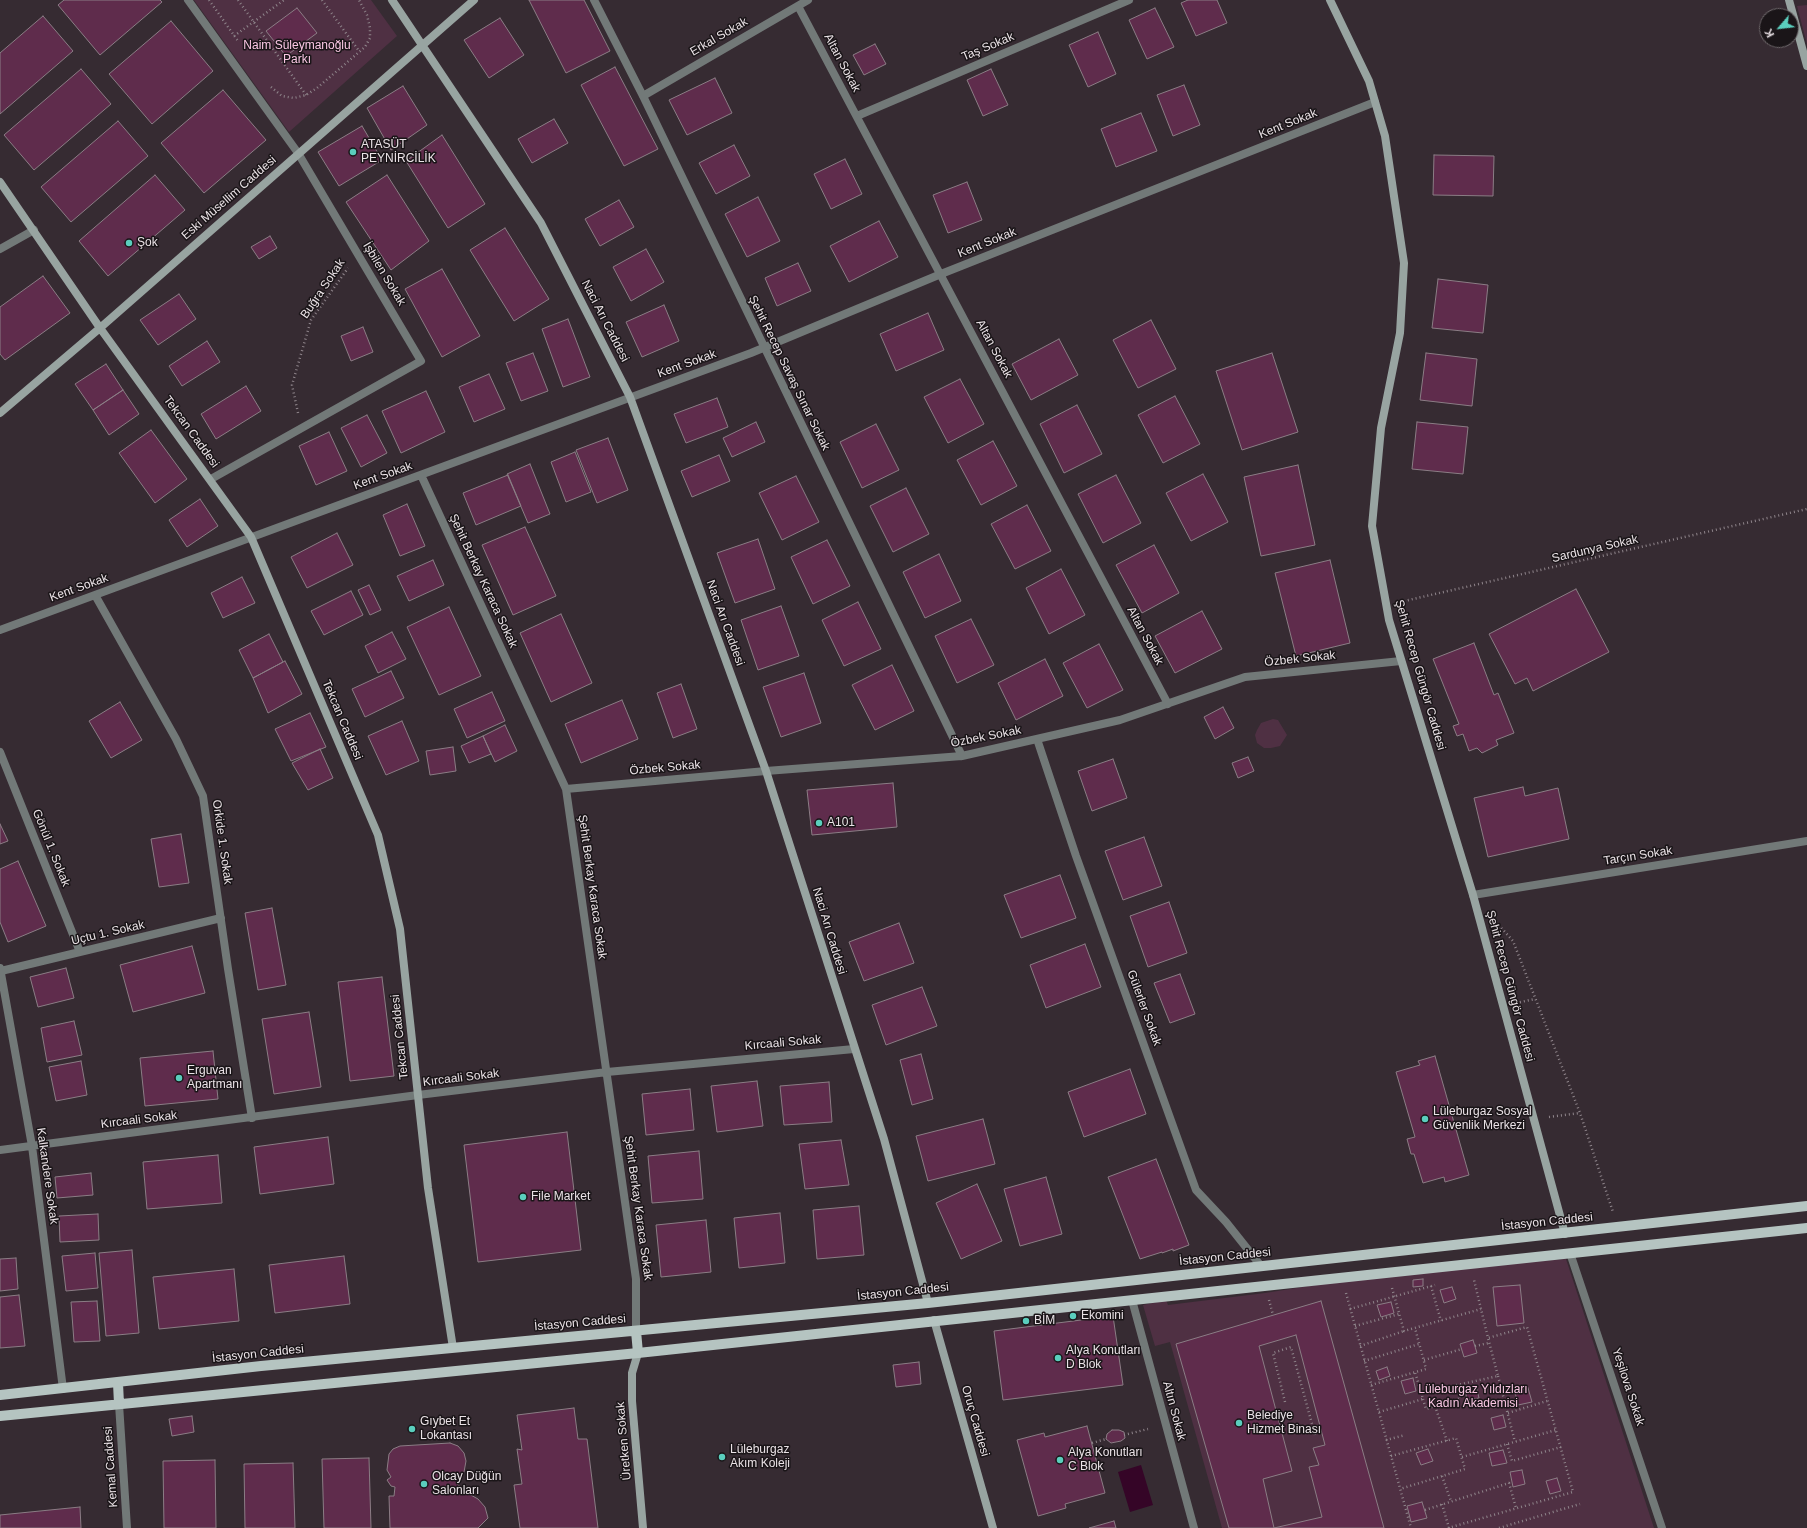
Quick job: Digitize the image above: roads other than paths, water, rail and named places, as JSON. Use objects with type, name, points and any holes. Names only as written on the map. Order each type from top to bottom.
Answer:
[{"type":"main road","name":"İstasyon Caddesi","points":[[0,1395],[261,1366],[928,1303],[1565,1234],[1807,1206]]},
{"type":"main road","points":[[0,1416],[638,1353],[934,1320],[1807,1228]]},
{"type":"main road","points":[[928,1303],[934,1320]]},
{"type":"main road","points":[[636,1331],[638,1353]]},
{"type":"main road","points":[[118,1383],[119,1404]]},
{"type":"street","name":"İşbilen Sokak","points":[[188,0],[298,153],[421,361],[210,479]]},
{"type":"street","name":"Naci Arı Caddesi","points":[[392,0],[541,223],[630,397],[766,771],[884,1139],[928,1303]]},
{"type":"street","name":"Eski Müsellim Caddesi","points":[[0,413],[100,328],[474,0]]},
{"type":"street","name":"Şehit Recep Savaş Sınar Sokak","points":[[594,0],[962,756]]},
{"type":"street","name":"Erkal Sokak","points":[[642,96],[808,0]]},
{"type":"street","name":"Taş Sokak","points":[[856,116],[1114,3],[1129,0]]},
{"type":"street","name":"Şehit Recep Güngör Caddesi","points":[[1330,0],[1369,81],[1385,136],[1404,263],[1400,333],[1381,428],[1372,526],[1386,605],[1401,660],[1473,895],[1565,1234]]},
{"type":"street","points":[[1789,0],[1807,66]]},
{"type":"street","name":"Altan Sokak","points":[[798,6],[1168,704]]},
{"type":"street","name":"Kent Sokak","points":[[0,630],[764,348],[941,274],[1375,102]]},
{"type":"street","name":"Tekcan Caddesi","points":[[0,182],[100,328],[251,537],[378,835],[400,930],[428,1188],[452,1348]]},
{"type":"street","points":[[0,248],[34,230]]},
{"type":"street","name":"Şehit Berkay Karaca Sokak","points":[[421,475],[566,789],[636,1279],[636,1331]]},
{"type":"street","name":"Orkide 1. Sokak","points":[[95,596],[176,739],[203,796],[252,1118]]},
{"type":"street","name":"Özbek Sokak","points":[[566,789],[766,771],[962,756],[1120,720],[1245,677],[1401,660]]},
{"type":"street","name":"Gülerler Sokak","points":[[1037,739],[1076,856],[1196,1190],[1226,1222],[1261,1266]]},
{"type":"street","name":"Gönül 1. Sokak","points":[[0,752],[80,952]]},
{"type":"street","name":"Tarçın Sokak","points":[[1473,895],[1807,841]]},
{"type":"street","name":"Uçtu 1. Sokak","points":[[1,969],[80,952],[221,918]]},
{"type":"street","name":"Kalkandere Sokak","points":[[1,969],[32,1146],[63,1389]]},
{"type":"street","name":"Kırcaali Sokak","points":[[0,1150],[418,1095],[607,1072],[854,1049]]},
{"type":"street","name":"Yeşilova Sokak","points":[[1570,1253],[1662,1528]]},
{"type":"street","name":"Altın Sokak","points":[[1132,1300],[1194,1528]]},
{"type":"street","name":"Oruç Caddesi","points":[[934,1320],[993,1528]]},
{"type":"street","name":"Üretken Sokak","points":[[638,1353],[632,1373],[632,1401],[643,1528]]},
{"type":"street","name":"Kemal Caddesi","points":[[119,1404],[127,1528]]},
{"type":"place","name":"ATASÜT PEYNİRCİLİK","points":[[353,152]]},
{"type":"place","name":"Şok","points":[[129,243]]},
{"type":"place","name":"A101","points":[[819,823]]},
{"type":"place","name":"Erguvan Apartmanı","points":[[179,1078]]},
{"type":"place","name":"Lüleburgaz Sosyal Güvenlik Merkezi","points":[[1425,1119]]},
{"type":"place","name":"File Market","points":[[523,1197]]},
{"type":"place","name":"Ekomini","points":[[1073,1316]]},
{"type":"place","name":"BİM","points":[[1026,1321]]},
{"type":"place","name":"Alya Konutları D Blok","points":[[1058,1358]]},
{"type":"place","name":"Belediye Hizmet Binası","points":[[1239,1423]]},
{"type":"place","name":"Gıybet Et Lokantası","points":[[412,1429]]},
{"type":"place","name":"Lüleburgaz Akım Koleji","points":[[722,1457]]},
{"type":"place","name":"Alya Konutları C Blok","points":[[1060,1460]]},
{"type":"place","name":"Olcay Düğün Salonları","points":[[424,1484]]},
{"type":"park label","name":"Naim Süleymanoğlu Parkı","points":[[297,53]]},
{"type":"park label","name":"Lüleburgaz Yıldızları Kadın Akademisi","points":[[1473,1397]]}]
